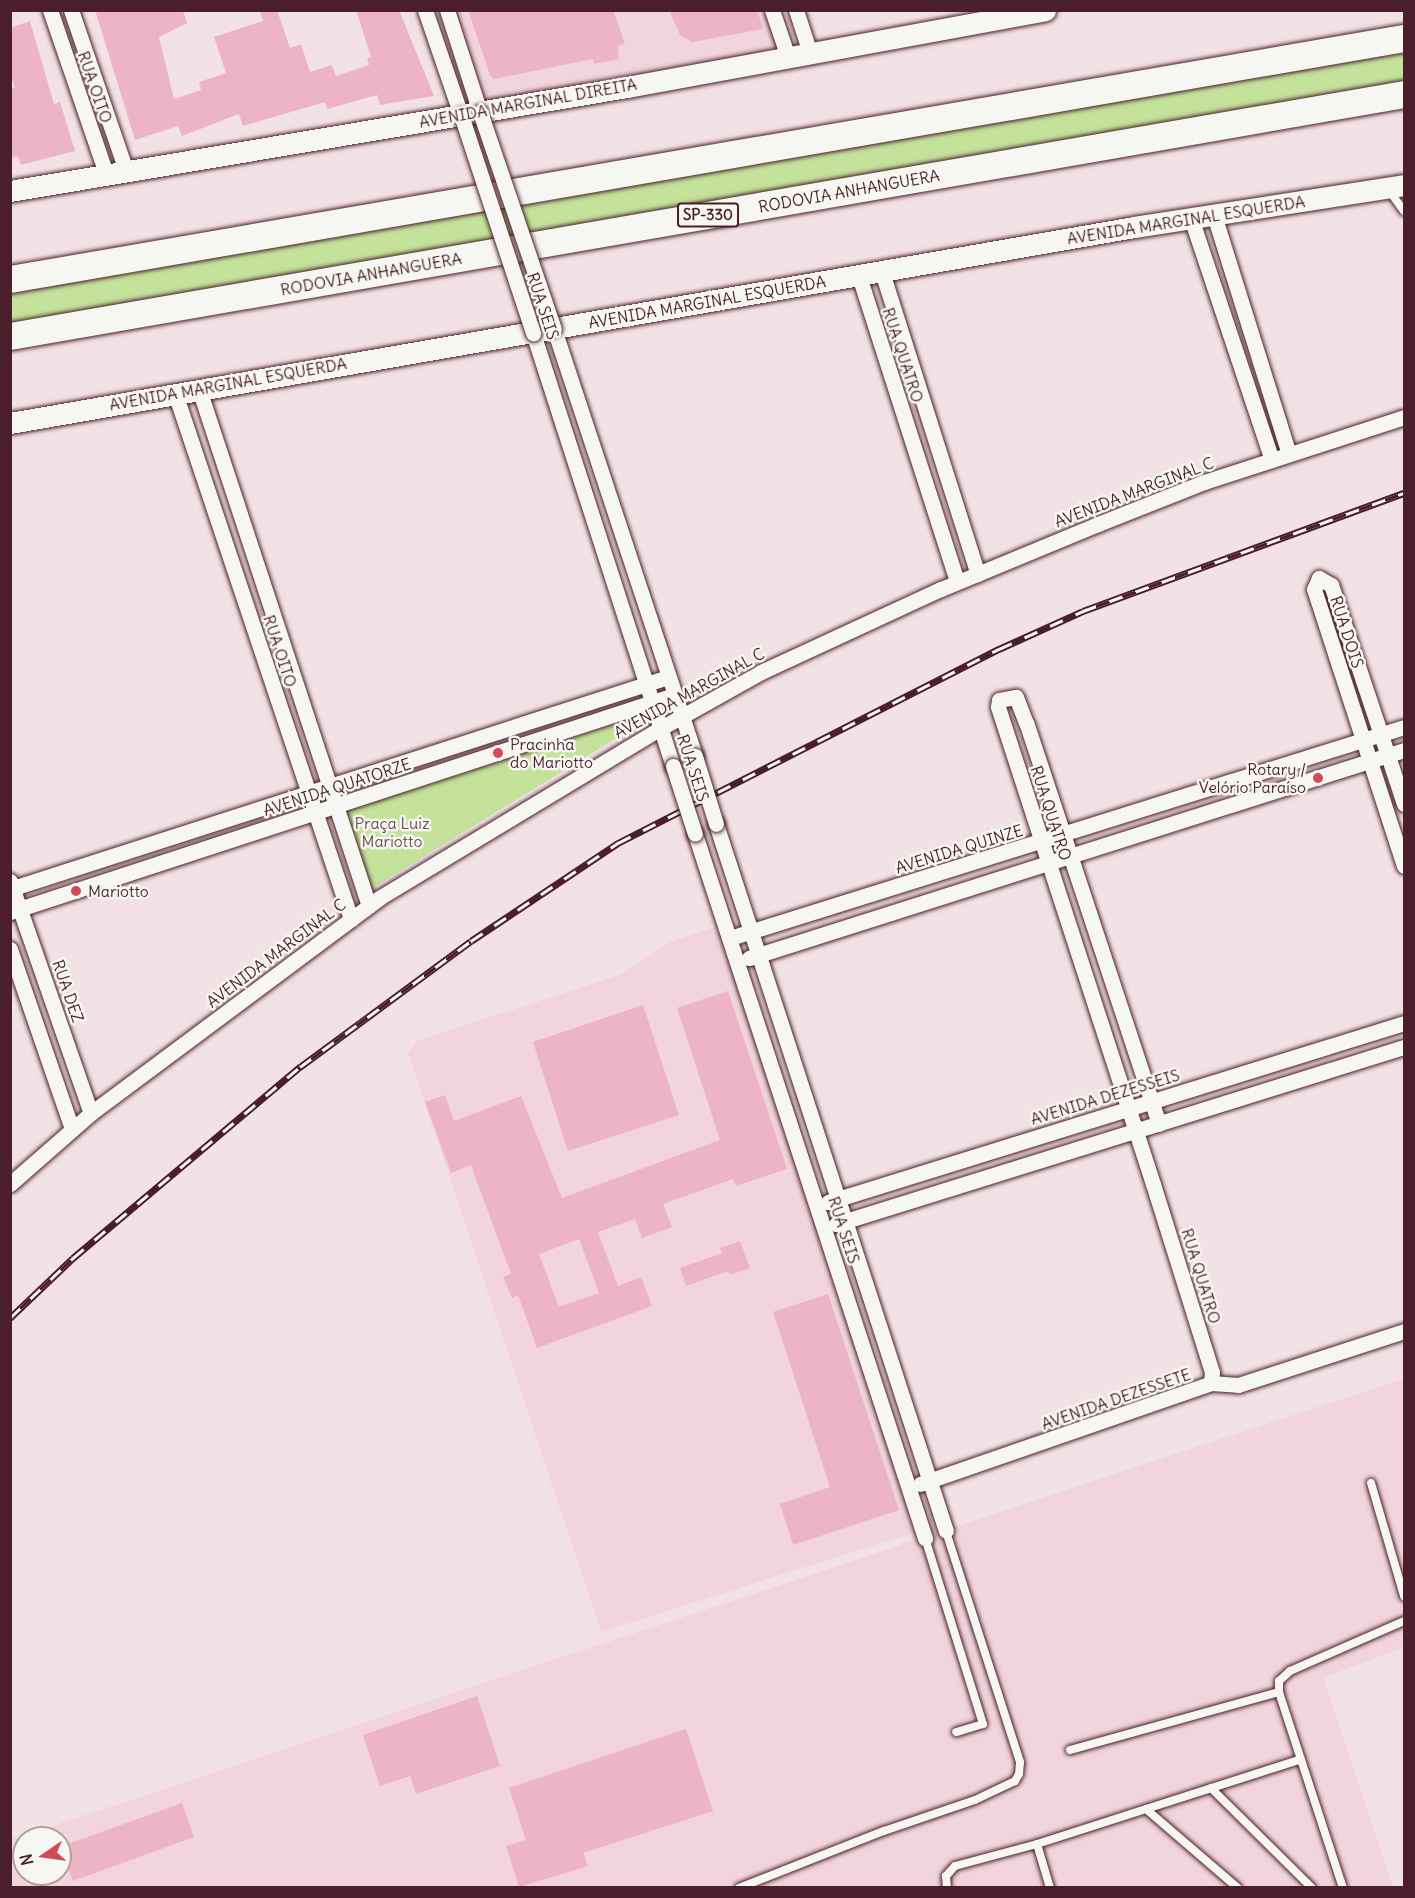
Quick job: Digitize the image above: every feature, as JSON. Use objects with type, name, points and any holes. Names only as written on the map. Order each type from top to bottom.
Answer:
[{"type":"highway","points":[[10,279],[1404,38]]},
{"type":"highway","name":"RODOVIA ANHANGUERA","points":[[10,336],[1404,94]]},
{"type":"main road","name":"AVENIDA MARGINAL DIREITA","points":[[10,191],[471,113],[1045,10]]},
{"type":"main road","name":"AVENIDA MARGINAL ESQUERDA","points":[[10,423],[1191,218],[1396,187]]},
{"type":"street","name":"RUA OITO","points":[[50,10],[116,173]]},
{"type":"street","name":"RUA OITO","points":[[71,10],[116,173]]},
{"type":"street","name":"RUA SEIS","points":[[425,10],[471,113],[554,329],[946,1531]]},
{"type":"street","name":"RUA SEIS","points":[[447,10],[471,113],[533,333],[925,1538]]},
{"type":"street","points":[[772,10],[788,57]]},
{"type":"street","points":[[796,10],[810,53]]},
{"type":"street","points":[[1214,215],[1289,454]]},
{"type":"street","points":[[1191,218],[1272,460]]},
{"type":"street","name":"RUA QUATRO","points":[[882,272],[978,574]]},
{"type":"street","name":"RUA QUATRO","points":[[859,276],[957,582]]},
{"type":"street","name":"RUA OITO","points":[[199,389],[369,906]]},
{"type":"street","name":"RUA OITO","points":[[175,393],[351,919]]},
{"type":"street","name":"AVENIDA MARGINAL C","points":[[10,1184],[91,1113],[369,906],[661,728],[761,672],[957,582],[1194,486],[1404,417]]},
{"type":"street","name":"RUA DOIS","points":[[1404,804],[1331,585],[1319,578],[1314,589],[1404,866]]},
{"type":"street","name":"AVENIDA QUATORZE","points":[[11,886],[668,677]]},
{"type":"street","name":"AVENIDA QUATORZE","points":[[15,911],[674,695]]},
{"type":"street","name":"RUA QUATRO","points":[[1158,1124],[1026,723],[1016,698],[999,700],[998,707],[1212,1372],[1211,1383]]},
{"type":"street","points":[[1005,729],[1026,723]]},
{"type":"street","name":"AVENIDA QUINZE","points":[[730,938],[1042,843],[1404,728]]},
{"type":"street","points":[[737,962],[1404,750]]},
{"type":"street","name":"RUA DEZ","points":[[11,886],[15,911],[91,1113]]},
{"type":"street","points":[[10,949],[72,1129]]},
{"type":"street","name":"AVENIDA DEZESSEIS","points":[[817,1205],[1404,1023]]},
{"type":"street","points":[[824,1228],[1404,1047]]},
{"type":"street","name":"AVENIDA DEZESSETE","points":[[908,1488],[1211,1383],[1238,1385],[1404,1331]]},
{"type":"street","points":[[902,1470],[923,1462]]},
{"type":"lane","points":[[1396,187],[1404,211]]},
{"type":"lane","points":[[1371,1483],[1404,1596]]},
{"type":"lane","points":[[739,1887],[884,1830],[975,1800],[1015,1781],[1019,1774],[1020,1762],[946,1531]]},
{"type":"lane","points":[[925,1538],[983,1724],[956,1732]]},
{"type":"lane","points":[[1343,1887],[1279,1692],[1279,1681],[1286,1673],[1404,1622]]},
{"type":"lane","points":[[1070,1750],[1279,1692]]},
{"type":"lane","points":[[947,1887],[946,1876],[955,1866],[1037,1844],[1301,1759]]},
{"type":"lane","points":[[1211,1788],[1312,1887]]},
{"type":"lane","points":[[1146,1809],[1238,1887]]},
{"type":"lane","points":[[1037,1844],[1050,1887]]},
{"type":"shaded area","points":[[447,11],[771,11],[787,57],[480,111]]},
{"type":"shaded area","points":[[724,924],[922,1530],[601,1632],[408,1053],[417,1041],[619,975],[672,941]]},
{"type":"shaded area","points":[[1402,1379],[1404,1647],[1323,1678],[1393,1887],[11,1888],[10,1840],[12,1839],[12,1886],[72,1886],[72,1826],[52,1826]]},
{"type":"green space","points":[[1404,48],[1404,83],[11,325],[11,291]]},
{"type":"green space","name":"Praça Luiz Mariotto","points":[[632,719],[633,727],[628,731],[371,889],[344,809]]},
{"type":"building","points":[[95,10],[183,10],[187,23],[159,37],[174,99],[201,90],[199,82],[226,73],[214,37],[263,21],[259,10],[277,10],[290,48],[301,44],[310,72],[332,65],[336,76],[369,65],[367,58],[371,57],[356,10],[399,10],[434,96],[380,105],[377,95],[327,109],[325,102],[243,126],[239,114],[182,136],[178,126],[135,140]]},
{"type":"building","points":[[468,10],[613,10],[625,44],[618,46],[619,59],[594,64],[593,59],[494,79],[490,75]]},
{"type":"building","points":[[669,10],[757,10],[763,29],[692,42],[680,35]]},
{"type":"building","points":[[30,21],[54,104],[60,102],[75,151],[21,165],[18,156],[10,159],[10,89],[15,87],[10,75],[10,28]]},
{"type":"building","points":[[728,991],[787,1169],[736,1186],[733,1179],[663,1204],[672,1227],[642,1238],[635,1219],[598,1232],[618,1286],[641,1277],[652,1306],[537,1348],[518,1295],[512,1298],[503,1277],[511,1274],[471,1165],[451,1173],[425,1102],[445,1095],[454,1121],[521,1096],[562,1198],[720,1140],[677,1008]],"holes":[[[579,1239],[599,1293],[559,1307],[539,1254]]]},
{"type":"building","points":[[643,1005],[679,1115],[568,1151],[533,1042]]},
{"type":"building","points":[[740,1241],[750,1268],[730,1275],[728,1271],[686,1286],[680,1268],[722,1253],[720,1248]]},
{"type":"building","points":[[828,1294],[899,1510],[793,1545],[780,1504],[830,1487],[773,1312]]},
{"type":"building","points":[[477,1696],[500,1766],[416,1794],[410,1776],[380,1786],[363,1735]]},
{"type":"building","points":[[686,1729],[713,1811],[583,1853],[588,1866],[519,1887],[506,1846],[526,1840],[509,1788]]},
{"type":"building","points":[[182,1803],[194,1837],[73,1881],[72,1843]]},
{"type":"railway","points":[[10,1318],[73,1258],[300,1067],[471,941],[618,843],[999,649],[1083,611],[1404,493]]},
{"type":"place","name":"Pracinha do Mariotto","points":[[498,753]]},
{"type":"place","name":"Rotary / Velório Paraíso","points":[[1318,778]]},
{"type":"place","name":"Mariotto","points":[[76,891]]}]
